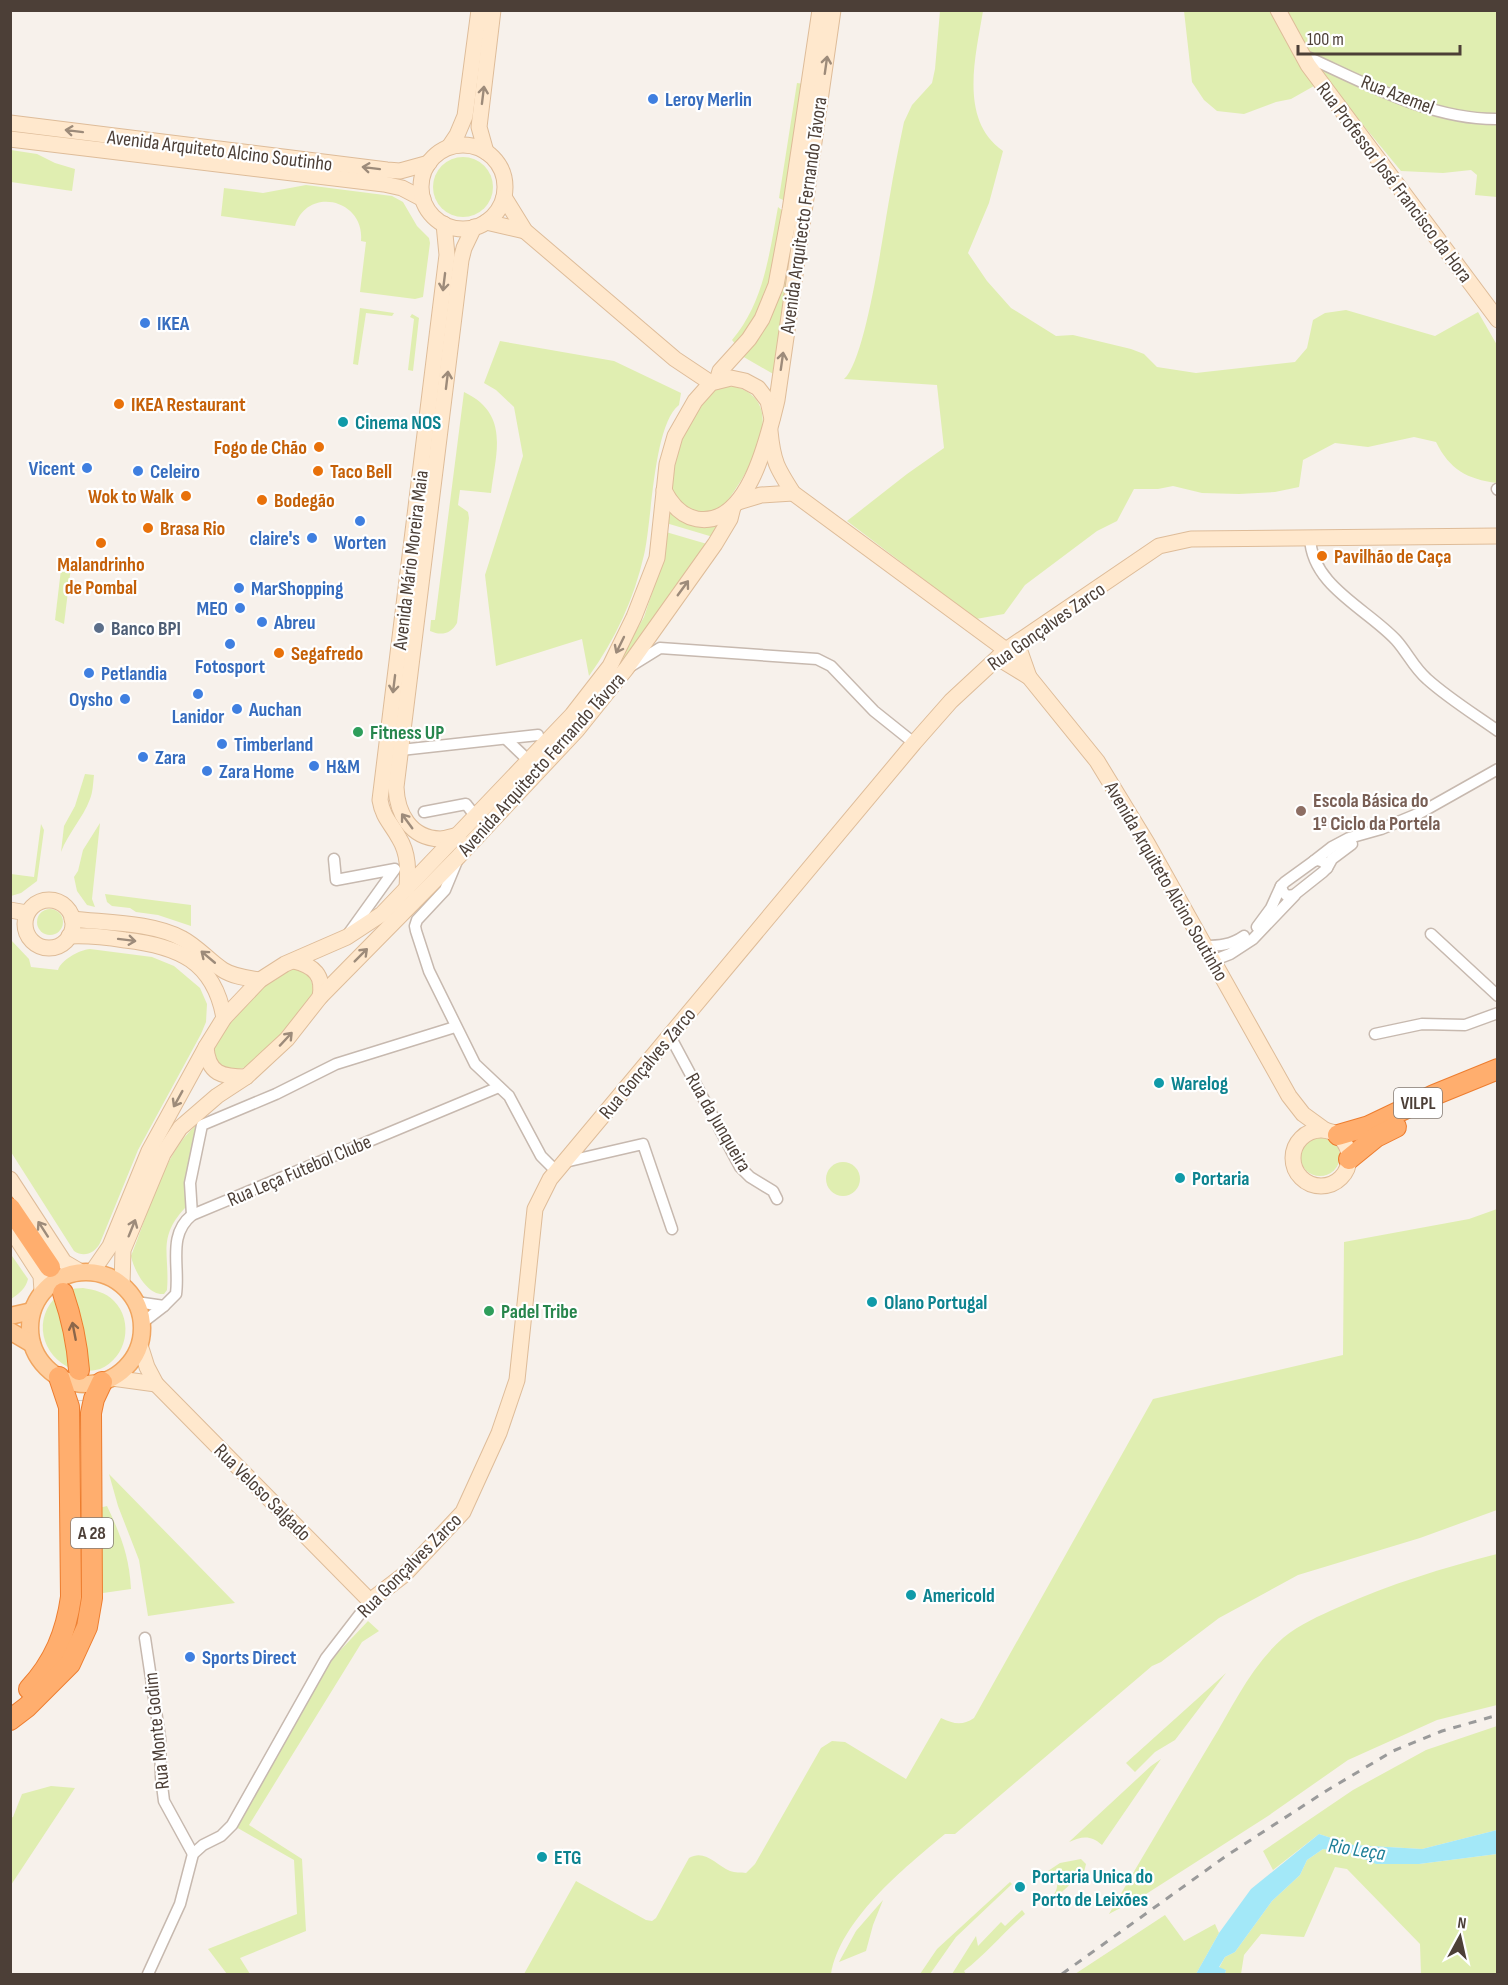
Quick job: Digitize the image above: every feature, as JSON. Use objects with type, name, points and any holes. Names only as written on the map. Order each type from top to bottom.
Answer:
[{"type":"highway","name":"VILPL","points":[[1332,1133],[1369,1126],[1434,1095],[1497,1069]]},
{"type":"highway","name":"VILPL","points":[[1349,1159],[1361,1148],[1386,1132],[1497,1083]]},
{"type":"highway","points":[[10,1208],[50,1267]]},
{"type":"highway","points":[[63,1293],[77,1342],[79,1370]]},
{"type":"highway","points":[[10,1705],[20,1698],[51,1661],[67,1624],[71,1597],[69,1407],[59,1377]]},
{"type":"highway","name":"A 28","points":[[58,1675],[70,1664],[87,1627],[92,1598],[91,1413],[94,1399],[107,1380]]},
{"type":"highway","points":[[10,1720],[44,1691],[58,1675],[60,1663],[76,1626],[79,1613],[79,1401]]},
{"type":"main road","points":[[450,147],[458,135],[465,116],[478,10]]},
{"type":"main road","points":[[486,152],[479,127],[493,10]]},
{"type":"main road","name":"Avenida Arquitecto Fernando Távora","points":[[86,1272],[110,1246],[149,1151],[206,1047],[225,1018],[260,980],[285,964],[347,937],[382,914],[572,715],[610,666],[634,616],[657,558],[667,464],[675,436],[695,400],[714,382],[720,371],[749,339],[762,319],[776,285],[790,210],[820,10]]},
{"type":"main road","name":"Avenida Arquitecto Fernando Távora","points":[[122,1285],[123,1250],[163,1154],[180,1128],[217,1096],[246,1077],[287,1040],[320,997],[459,856],[577,730],[626,669],[715,544],[730,519],[753,476],[777,400],[833,10]]},
{"type":"main road","name":"Rua Professor José Francisco da Hora","points":[[1278,10],[1308,65],[1497,320]]},
{"type":"main road","name":"Avenida Arquiteto Alcino Soutinho","points":[[10,123],[387,170],[400,171],[429,163]]},
{"type":"main road","name":"Avenida Arquiteto Alcino Soutinho","points":[[10,139],[384,184],[402,188],[423,199]]},
{"type":"main road","points":[[480,225],[500,207],[505,183],[502,171],[486,152],[468,146],[450,147],[434,156],[423,174],[421,187],[428,209],[444,224],[454,228],[480,225],[525,231]]},
{"type":"main road","points":[[504,196],[525,231],[688,369],[714,382],[731,378],[745,381],[758,388],[768,401],[771,424]]},
{"type":"main road","name":"Avenida Mário Moreira Maia","points":[[407,889],[409,870],[407,858],[399,838],[385,817],[380,800],[447,255],[444,224]]},
{"type":"main road","name":"Avenida Mário Moreira Maia","points":[[459,835],[440,839],[424,835],[411,828],[396,802],[396,787],[461,260],[464,248],[480,225]]},
{"type":"main road","points":[[688,369],[695,400]]},
{"type":"main road","name":"Avenida Arquiteto Alcino Soutinho","points":[[771,424],[772,449],[778,470],[793,493],[1007,650],[1097,760],[1147,843],[1289,1096],[1302,1114],[1332,1133]]},
{"type":"main road","points":[[664,490],[670,500],[689,517],[704,520],[719,517],[736,505],[761,495],[793,493]]},
{"type":"main road","name":"Rua Gonçalves Zarco","points":[[370,1600],[405,1574],[463,1512],[499,1433],[517,1380],[535,1209],[550,1179],[951,701],[1007,650],[1159,546],[1191,539],[1497,536]]},
{"type":"main road","name":"Avenida Arquiteto Alcino Soutinho","points":[[1007,650],[1029,677]]},
{"type":"main road","points":[[51,901],[62,905],[72,919],[73,925],[69,936],[57,947],[41,947],[18,928],[27,913],[40,902],[51,901]]},
{"type":"main road","points":[[10,910],[27,913]]},
{"type":"main road","points":[[72,919],[156,929],[182,938],[224,971],[240,977],[260,980]]},
{"type":"main road","points":[[69,936],[87,935],[152,943],[177,951],[197,965],[215,986],[221,998],[225,1018]]},
{"type":"main road","points":[[294,961],[312,968],[319,977],[322,985],[320,997]]},
{"type":"main road","points":[[206,1047],[207,1058],[213,1069],[224,1076],[246,1077]]},
{"type":"main road","name":"Avenida Arquiteto Alcino Soutinho","points":[[1289,1096],[1298,1125],[1296,1143]]},
{"type":"main road","points":[[1314,1130],[1332,1133],[1346,1146],[1349,1159],[1345,1172],[1336,1182],[1316,1186],[1304,1180],[1295,1170],[1293,1156],[1296,1143],[1304,1135],[1314,1130]]},
{"type":"main road","points":[[10,1179],[64,1262],[86,1272],[102,1275],[122,1285],[136,1302],[142,1323],[140,1345],[129,1364],[107,1380]]},
{"type":"main road","points":[[10,1228],[41,1276],[42,1292]]},
{"type":"main road","points":[[86,1272],[60,1278],[42,1292],[32,1311],[30,1322],[32,1344],[42,1363],[59,1377],[80,1384],[107,1380],[156,1384]]},
{"type":"main road","points":[[10,1316],[32,1311]]},
{"type":"main road","points":[[10,1331],[32,1344]]},
{"type":"main road","name":"Rua Veloso Salgado","points":[[140,1345],[147,1367],[156,1384],[370,1600]]},
{"type":"street","name":"Rua Azemel","points":[[1303,55],[1425,108],[1497,119]]},
{"type":"street","points":[[1310,537],[1313,559],[1337,589],[1397,640],[1426,679],[1497,731]]},
{"type":"street","points":[[657,623],[657,639],[660,648]]},
{"type":"street","points":[[626,669],[660,648],[817,659],[824,661],[874,711],[914,743]]},
{"type":"street","points":[[401,750],[538,735]]},
{"type":"street","points":[[507,739],[529,761]]},
{"type":"street","points":[[1204,946],[1224,946],[1252,932],[1266,915],[1281,886],[1332,847],[1349,838],[1420,813],[1497,769]]},
{"type":"street","points":[[424,812],[466,804],[476,817]]},
{"type":"street","points":[[1281,886],[1287,896],[1294,895],[1327,868],[1340,851],[1370,832]]},
{"type":"street","points":[[459,856],[445,890],[417,920],[415,926],[429,971],[475,1064],[509,1096],[541,1156],[560,1167],[644,1143],[672,1229]]},
{"type":"street","points":[[334,859],[336,880],[395,869],[368,904],[347,937]]},
{"type":"street","points":[[1314,861],[1324,862],[1327,868]]},
{"type":"street","points":[[1212,960],[1230,954],[1262,931],[1300,890]]},
{"type":"street","points":[[374,898],[382,914]]},
{"type":"street","points":[[1431,934],[1497,996]]},
{"type":"street","points":[[1225,984],[1225,969],[1230,954]]},
{"type":"street","points":[[1375,1034],[1422,1024],[1465,1025],[1497,1013]]},
{"type":"street","points":[[142,1323],[176,1294],[176,1238],[185,1221],[192,1215],[190,1183],[202,1125],[276,1094],[336,1064],[456,1026]]},
{"type":"street","name":"Rua da Junqueira","points":[[670,1036],[740,1167],[750,1178],[773,1191],[777,1199]]},
{"type":"street","name":"Rua Leça Futebol Clube","points":[[192,1215],[499,1087]]},
{"type":"street","points":[[136,1302],[164,1306]]},
{"type":"street","name":"Rua Gonçalves Zarco","points":[[193,1854],[203,1845],[221,1836],[232,1825],[326,1658],[370,1600]]},
{"type":"street","name":"Rua Monte Godim","points":[[145,1638],[160,1738],[164,1801],[193,1854]]},
{"type":"street","points":[[148,1974],[180,1904],[193,1854]]},
{"type":"green space","points":[[940,11],[983,11],[974,66],[975,105],[980,122],[989,138],[1003,151],[989,203],[968,253],[987,281],[1011,308],[1056,336],[1073,335],[1131,349],[1144,354],[1157,367],[1196,373],[1295,362],[1307,348],[1313,320],[1325,313],[1346,310],[1435,336],[1478,312],[1497,345],[1497,483],[1477,479],[1460,472],[1447,460],[1436,442],[1414,437],[1368,447],[1335,443],[1303,460],[1299,487],[1275,492],[1202,493],[1173,486],[1158,489],[1134,489],[1117,521],[1097,531],[1025,585],[1004,614],[976,619],[847,521],[944,448],[937,385],[844,379],[860,347],[867,321],[904,122],[912,105],[932,83]]},
{"type":"green space","points":[[1184,11],[1497,11],[1497,197],[1475,195],[1477,175],[1471,170],[1443,173],[1401,171],[1331,89],[1314,86],[1291,99],[1244,114],[1217,111],[1204,100],[1192,82]]},
{"type":"green space","points":[[797,83],[804,84],[785,201],[779,198]]},
{"type":"green space","points":[[815,91],[775,375],[742,356],[756,340]]},
{"type":"green space","points":[[11,150],[37,154],[75,169],[72,191],[11,182]]},
{"type":"green space","points":[[463,157],[484,166],[493,187],[484,208],[463,217],[442,208],[433,187],[442,166]]},
{"type":"green space","points":[[306,185],[392,196],[403,202],[417,226],[429,238],[423,297],[415,299],[360,292],[366,242],[361,241],[360,227],[354,215],[345,207],[322,202],[311,206],[301,213],[295,226],[221,216],[224,188],[263,193]]},
{"type":"green space","points":[[778,207],[783,211],[775,265],[757,316],[736,345],[732,340],[751,310],[764,277]]},
{"type":"green space","points":[[360,308],[394,313],[392,316],[366,313],[358,365],[353,364]]},
{"type":"green space","points":[[412,314],[419,318],[413,371],[408,370],[414,319],[410,317]]},
{"type":"green space","points":[[500,341],[614,361],[681,393],[679,405],[670,416],[664,432],[659,453],[647,540],[635,587],[615,633],[589,676],[582,639],[496,666],[485,575],[523,456],[514,407],[496,390],[484,383]]},
{"type":"green space","points":[[733,386],[751,395],[761,408],[763,425],[759,444],[740,482],[719,512],[693,513],[679,502],[674,494],[672,483],[676,456],[687,428],[708,395],[716,389]]},
{"type":"green space","points":[[464,392],[479,401],[488,411],[497,435],[497,449],[491,493],[460,490],[458,505],[468,512],[469,518],[457,623],[449,632],[438,633],[430,631],[431,620],[435,620]]},
{"type":"green space","points":[[667,508],[679,519],[699,526],[722,523],[713,537],[666,523]]},
{"type":"green space","points":[[666,532],[707,544],[603,691],[644,617],[656,581]]},
{"type":"green space","points":[[62,561],[67,562],[71,567],[64,624],[55,620]]},
{"type":"green space","points":[[85,774],[94,775],[91,796],[84,813],[61,852],[64,826],[75,806]]},
{"type":"green space","points":[[100,823],[92,899],[95,907],[87,905],[77,891],[74,877],[78,871],[83,850]]},
{"type":"green space","points":[[41,824],[44,830],[37,881],[21,893],[11,896],[11,874],[34,877]]},
{"type":"green space","points":[[105,894],[191,905],[191,926],[158,915],[112,906],[107,902]]},
{"type":"green space","points":[[50,909],[59,913],[63,922],[59,931],[50,935],[41,931],[37,922],[41,913]]},
{"type":"green space","points":[[11,940],[29,959],[31,967],[58,970],[71,956],[90,949],[152,957],[174,966],[200,988],[207,1004],[206,1022],[201,1034],[138,1150],[100,1243],[89,1253],[82,1254],[74,1251],[11,1152]]},
{"type":"green space","points":[[292,968],[297,968],[309,975],[314,990],[301,1011],[249,1065],[232,1070],[222,1067],[215,1059],[214,1049],[232,1018],[255,994]]},
{"type":"green space","points":[[196,1125],[185,1179],[185,1208],[176,1219],[168,1238],[167,1290],[164,1294],[158,1294],[147,1287],[135,1269],[131,1256],[165,1169],[184,1138]]},
{"type":"green space","points":[[1320,1136],[1328,1137],[1334,1142],[1339,1148],[1339,1164],[1334,1170],[1328,1175],[1320,1176],[1312,1175],[1306,1170],[1301,1164],[1300,1156],[1301,1148],[1306,1142],[1312,1137]]},
{"type":"green space","points":[[843,1162],[855,1167],[860,1179],[855,1191],[843,1196],[831,1191],[826,1179],[831,1167]]},
{"type":"green space","points":[[1497,1209],[1497,1510],[1420,1538],[1298,1575],[1219,1618],[1161,1662],[1152,1666],[955,1834],[945,1834],[893,1879],[860,1915],[847,1934],[837,1954],[831,1974],[524,1974],[576,1881],[646,1920],[652,1921],[656,1918],[689,1858],[700,1855],[730,1871],[746,1873],[755,1864],[821,1748],[832,1741],[845,1742],[906,1779],[941,1718],[958,1723],[974,1718],[1153,1399],[1343,1355],[1344,1242],[1469,1219]]},
{"type":"green space","points":[[10,1253],[28,1279],[22,1290],[11,1299]]},
{"type":"green space","points":[[83,1288],[100,1292],[111,1298],[120,1309],[125,1328],[122,1348],[116,1357],[100,1369],[87,1371],[85,1371],[68,1289]]},
{"type":"green space","points":[[58,1295],[72,1369],[53,1355],[44,1336],[45,1314]]},
{"type":"green space","points":[[109,1474],[235,1603],[148,1616],[139,1560],[118,1506]]},
{"type":"green space","points":[[107,1506],[124,1546],[131,1589],[103,1593],[99,1508]]},
{"type":"green space","points":[[1497,1554],[1497,1705],[1437,1720],[1348,1760],[1268,1816],[1143,1896],[1109,1914],[1243,1687],[1261,1661],[1283,1638],[1317,1617],[1378,1591]]},
{"type":"green space","points":[[368,1621],[379,1631],[362,1642],[249,1825],[302,1859],[306,1931],[240,1958],[250,1974],[227,1974],[208,1949],[297,1914],[294,1860],[236,1827],[332,1659]]},
{"type":"green space","points":[[1226,1673],[1175,1740],[1155,1752],[1135,1772],[1126,1763]]},
{"type":"green space","points":[[1497,1726],[1497,1830],[1422,1849],[1353,1845],[1319,1834],[1273,1870],[1263,1851],[1353,1790],[1426,1750]]},
{"type":"green space","points":[[1161,1759],[1102,1845],[1094,1839],[1086,1838],[1069,1842],[1151,1766]]},
{"type":"green space","points":[[51,1786],[75,1788],[11,1885],[11,1818],[22,1794]]},
{"type":"green space","points":[[1323,1849],[1350,1853],[1377,1864],[1419,1864],[1497,1854],[1497,1974],[1421,1974],[1420,1944],[1347,1869],[1335,1867],[1304,1937],[1261,1934],[1244,1955],[1241,1974],[1225,1974],[1226,1970],[1219,1968],[1225,1957],[1235,1952],[1272,1901],[1300,1875],[1307,1860]]},
{"type":"green space","points":[[1081,1859],[1086,1864],[1084,1872],[1054,1899],[1052,1897],[1057,1883],[1048,1871],[1060,1863]]},
{"type":"green space","points":[[1010,1882],[1012,1884],[956,1937],[930,1974],[920,1974],[937,1949]]},
{"type":"green space","points":[[883,1900],[866,1951],[839,1962],[856,1931]]},
{"type":"green space","points":[[1022,1910],[1025,1914],[964,1971],[966,1974],[952,1974],[976,1936],[978,1946],[1001,1922],[1005,1926]]},
{"type":"green space","points":[[1165,1915],[1184,1941],[1215,1924],[1219,1933],[1196,1974],[1075,1974]]},
{"type":"water","name":"Rio Leça","points":[[1497,1830],[1497,1854],[1419,1864],[1376,1864],[1350,1853],[1323,1849],[1307,1860],[1300,1875],[1272,1901],[1235,1952],[1225,1957],[1219,1967],[1226,1970],[1225,1974],[1196,1974],[1219,1933],[1251,1889],[1319,1834],[1353,1845],[1422,1849]]},
{"type":"tunnel","points":[[50,1267],[63,1293]]},
{"type":"tunnel","points":[[79,1370],[79,1401]]},
{"type":"railway","points":[[1062,1974],[1226,1856],[1393,1751],[1442,1731],[1498,1715]]},
{"type":"place","name":"Leroy Merlin","points":[[653,99]]},
{"type":"place","name":"IKEA","points":[[145,323]]},
{"type":"place","name":"IKEA Restaurant","points":[[119,404]]},
{"type":"place","name":"Cinema NOS","points":[[343,422]]},
{"type":"place","name":"Fogo de Chão","points":[[319,447]]},
{"type":"place","name":"Vicent","points":[[87,468]]},
{"type":"place","name":"Celeiro","points":[[138,471]]},
{"type":"place","name":"Taco Bell","points":[[318,471]]},
{"type":"place","name":"Wok to Walk","points":[[186,496]]},
{"type":"place","name":"Bodegão","points":[[262,500]]},
{"type":"place","name":"Worten","points":[[360,521]]},
{"type":"place","name":"Brasa Rio","points":[[148,528]]},
{"type":"place","name":"claire's","points":[[312,538]]},
{"type":"place","name":"Malandrinho de Pombal","points":[[101,543]]},
{"type":"place","name":"Pavilhão de Caça","points":[[1322,556]]},
{"type":"place","name":"MarShopping","points":[[239,588]]},
{"type":"place","name":"MEO","points":[[240,608]]},
{"type":"place","name":"Abreu","points":[[262,622]]},
{"type":"place","name":"Banco BPI","points":[[99,628]]},
{"type":"place","name":"Fotosport","points":[[230,644]]},
{"type":"place","name":"Segafredo","points":[[279,653]]},
{"type":"place","name":"Petlandia","points":[[89,673]]},
{"type":"place","name":"Lanidor","points":[[198,694]]},
{"type":"place","name":"Oysho","points":[[125,699]]},
{"type":"place","name":"Auchan","points":[[237,709]]},
{"type":"place","name":"Fitness UP","points":[[358,732]]},
{"type":"place","name":"Timberland","points":[[222,744]]},
{"type":"place","name":"Zara","points":[[143,757]]},
{"type":"place","name":"H&M","points":[[314,766]]},
{"type":"place","name":"Zara Home","points":[[207,771]]},
{"type":"place","name":"Escola Básica do 1º Ciclo da Portela","points":[[1301,811]]},
{"type":"place","name":"Warelog","points":[[1159,1083]]},
{"type":"place","name":"Portaria","points":[[1180,1178]]},
{"type":"place","name":"Olano Portugal","points":[[872,1302]]},
{"type":"place","name":"Padel Tribe","points":[[489,1311]]},
{"type":"place","name":"Americold","points":[[911,1595]]},
{"type":"place","name":"Sports Direct","points":[[190,1657]]},
{"type":"place","name":"ETG","points":[[542,1857]]},
{"type":"place","name":"Portaria Unica do Porto de Leixões","points":[[1020,1887]]}]
